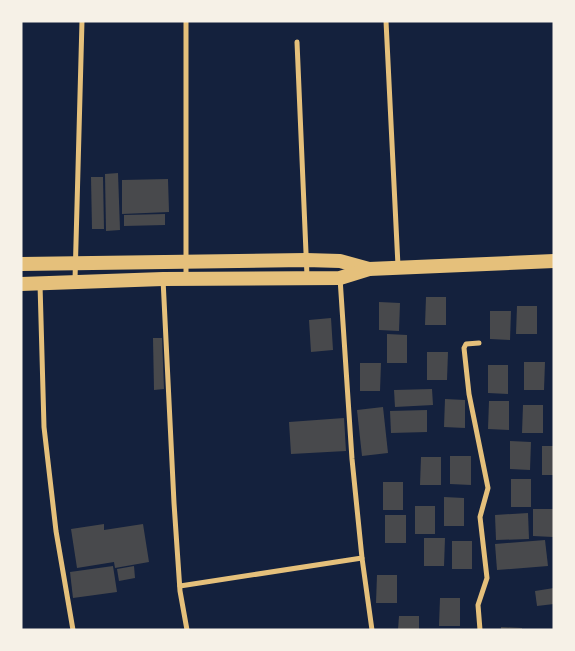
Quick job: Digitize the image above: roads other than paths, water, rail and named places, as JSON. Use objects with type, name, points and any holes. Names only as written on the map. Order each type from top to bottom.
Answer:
[{"type":"highway","points":[[21,264],[186,260],[306,260],[340,261],[370,269],[398,269],[554,261]]},
{"type":"highway","points":[[21,284],[163,279],[340,278],[370,269]]},
{"type":"street","points":[[75,283],[82,21]]},
{"type":"street","points":[[186,21],[186,279]]},
{"type":"street","points":[[386,21],[398,269]]},
{"type":"street","points":[[297,42],[307,278]]},
{"type":"street","points":[[340,278],[352,459],[362,558],[372,630]]},
{"type":"street","points":[[163,279],[180,586],[187,630]]},
{"type":"street","points":[[40,284],[44,427],[56,531],[73,630]]},
{"type":"street","points":[[479,343],[466,344],[464,348],[466,380],[488,488],[480,517],[487,578],[478,605],[480,630]]},
{"type":"street","points":[[180,586],[362,558]]}]
